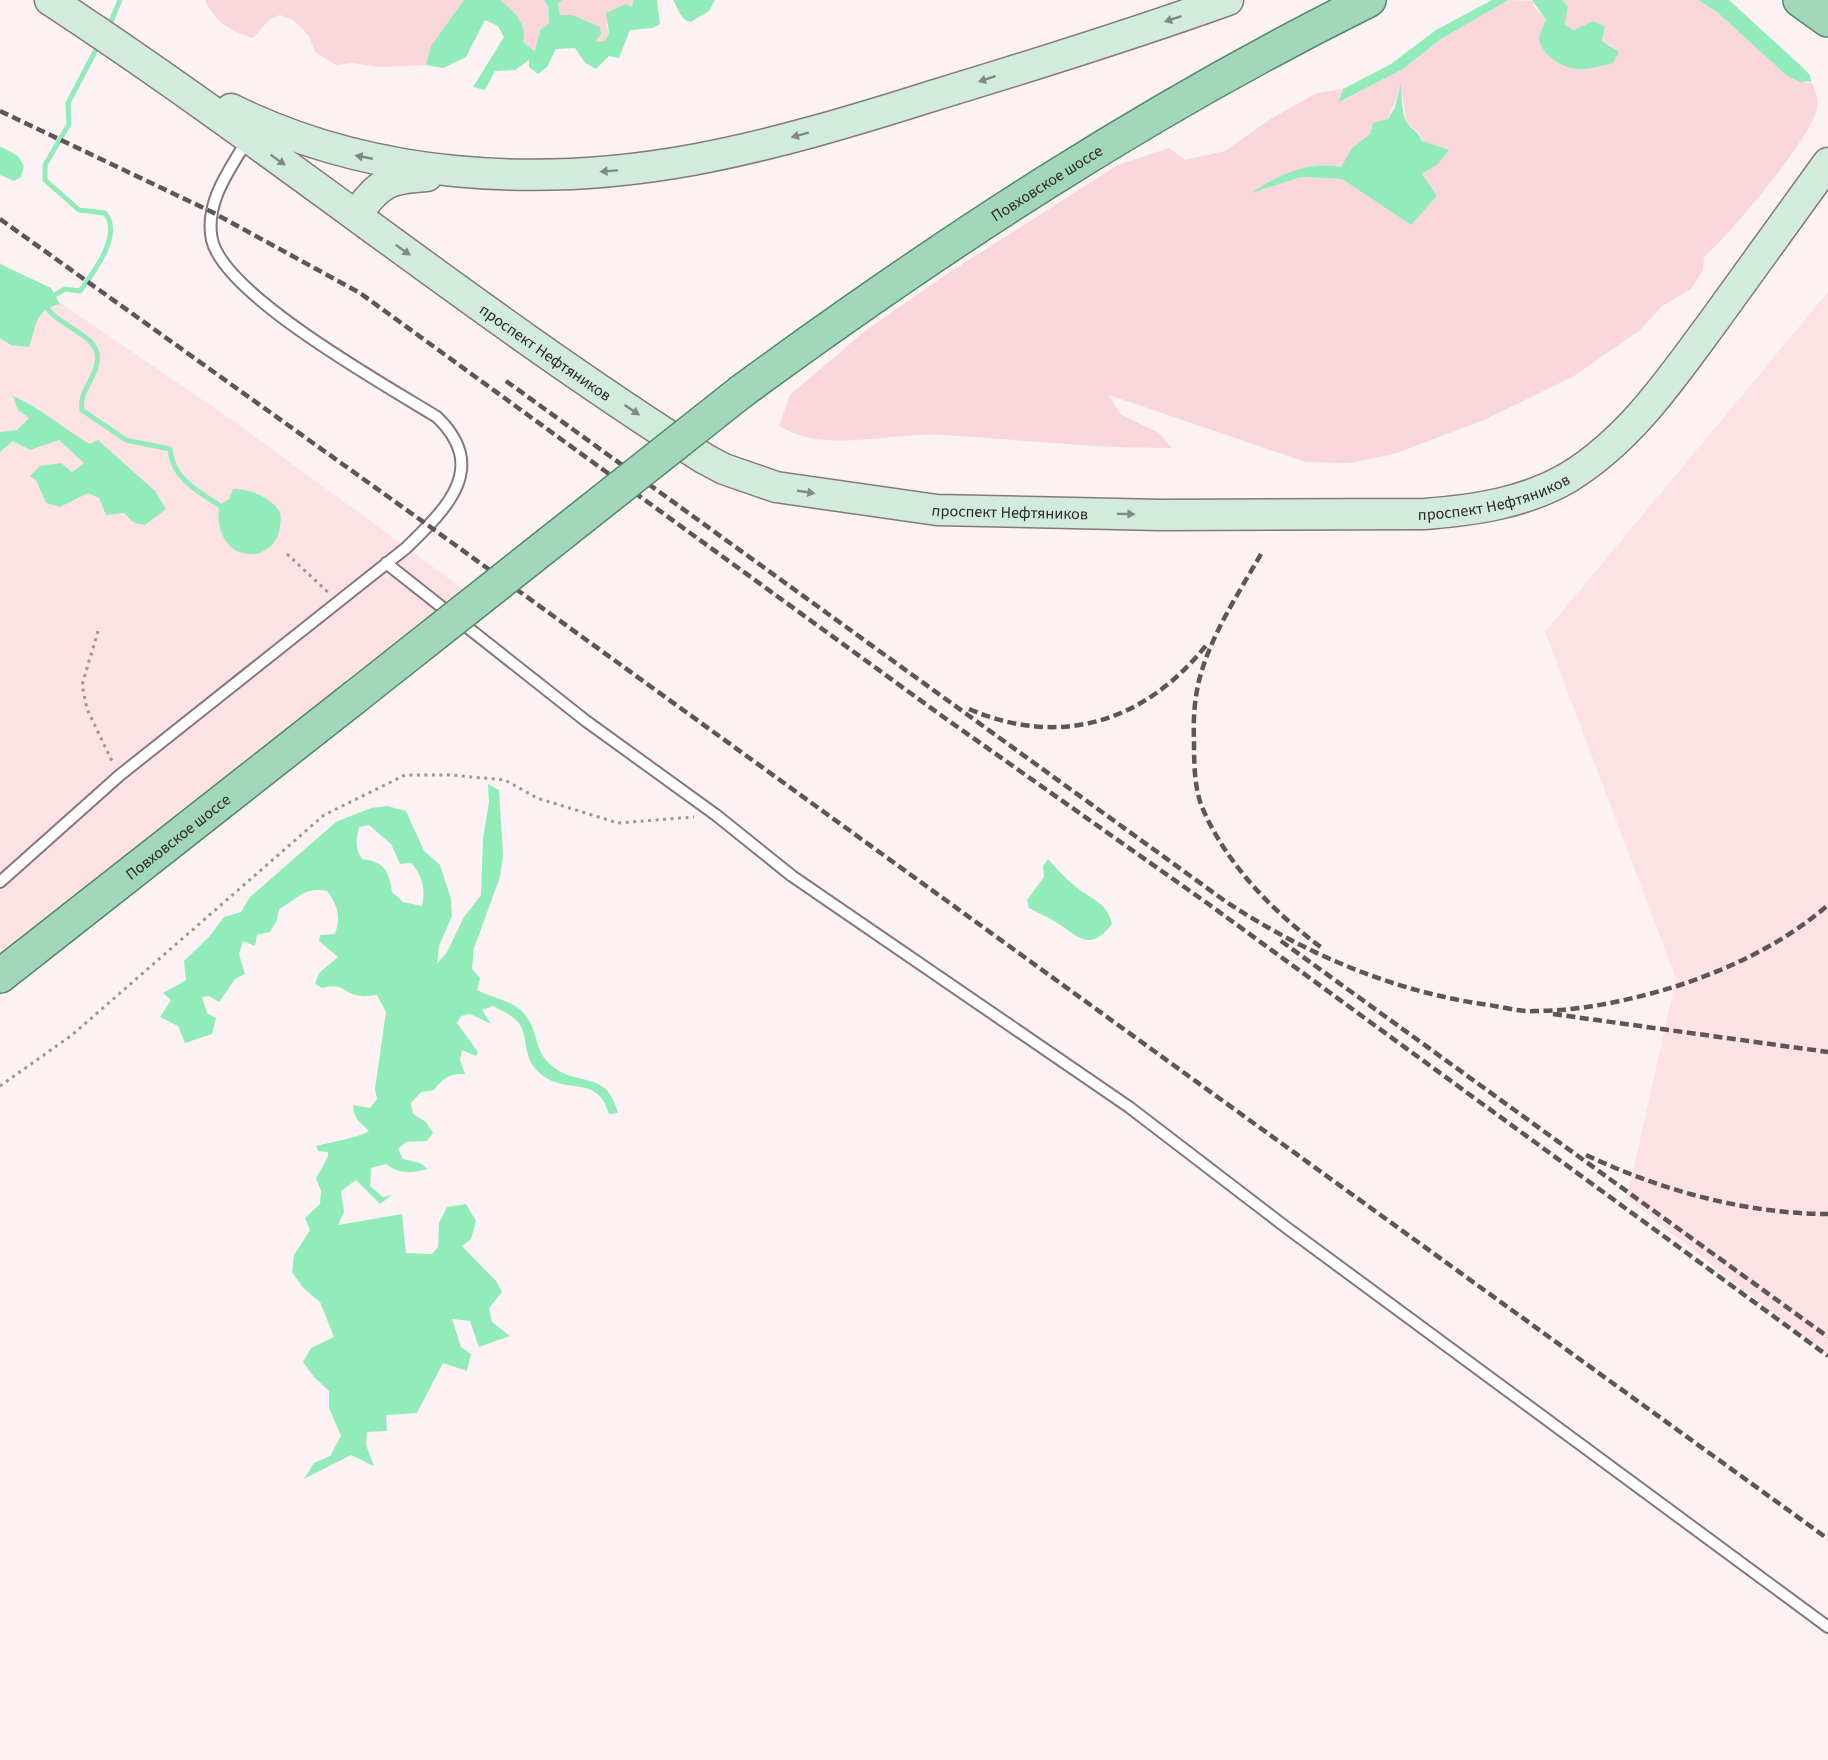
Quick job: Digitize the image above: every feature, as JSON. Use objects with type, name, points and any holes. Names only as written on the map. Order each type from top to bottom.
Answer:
[{"type":"main road","name":"проспект Нефтяников","points":[[50,0],[163,75],[453,287],[684,446],[724,469],[776,487],[937,510],[1161,515],[1425,514],[1503,504],[1539,492],[1569,477],[1633,425],[1668,383],[1828,163]]},
{"type":"main road","name":"проспект Нефтяников","points":[[163,75],[262,125],[351,154],[410,166],[484,174],[612,171],[691,160],[758,146],[974,84],[1228,0]]},
{"type":"main road","name":"Повховское шоссе","points":[[0,976],[742,391],[936,252],[1038,186],[1230,72],[1369,0]]},
{"type":"main road","points":[[1800,0],[1828,20]]},
{"type":"main road","points":[[356,215],[374,191],[388,181],[401,178],[484,174]]},
{"type":"lane","points":[[0,882],[120,775],[406,548],[454,497],[460,482],[459,446],[450,430],[437,417],[283,318],[222,261],[213,242],[212,212],[220,188],[248,139]]},
{"type":"lane","points":[[386,563],[586,721],[716,815],[792,876],[1129,1107],[1287,1228],[1828,1627]]},
{"type":"path","points":[[287,554],[338,601]]},
{"type":"path","points":[[98,631],[82,685],[87,709],[120,775]]},
{"type":"path","points":[[0,1086],[72,1035],[324,815],[405,775],[451,775],[505,780],[537,798],[618,823],[716,815]]},
{"type":"shaded area","points":[[205,0],[464,0],[431,46],[426,65],[380,67],[352,63],[336,65],[315,52],[309,36],[293,20],[280,15],[270,19],[253,38],[245,35],[224,25],[213,14]]},
{"type":"shaded area","points":[[464,0],[500,0],[519,18],[524,35],[523,42],[535,51],[540,30],[549,23],[548,6],[544,0],[563,0],[558,3],[560,15],[572,15],[600,27],[601,34],[595,42],[605,41],[609,33],[606,13],[626,4],[632,7],[633,0],[657,0],[660,24],[653,28],[630,30],[619,58],[609,56],[596,69],[585,63],[575,48],[556,49],[547,67],[538,74],[529,67],[529,60],[515,70],[495,71],[485,90],[473,87],[504,37],[498,26],[485,20],[466,57],[443,68],[426,65],[431,46]]},
{"type":"shaded area","points":[[500,0],[544,0],[548,6],[549,23],[540,30],[536,51],[523,42],[520,20]]},
{"type":"shaded area","points":[[563,0],[633,0],[632,7],[606,24],[609,33],[605,41],[594,43],[560,16],[558,3]]},
{"type":"shaded area","points":[[673,0],[715,0],[709,11],[691,22],[682,16]]},
{"type":"shaded area","points":[[1492,0],[1508,0],[1441,39],[1403,69],[1339,102],[1343,89],[1391,64],[1436,30]]},
{"type":"shaded area","points":[[1508,0],[1533,1],[1534,7],[1546,20],[1539,39],[1614,47],[1602,41],[1605,26],[1593,21],[1574,30],[1565,26],[1568,6],[1562,0],[1698,0],[1717,12],[1786,75],[1807,83],[1811,81],[1817,98],[1817,108],[1800,141],[1768,186],[1704,257],[1703,270],[1691,289],[1662,306],[1640,330],[1574,376],[1486,419],[1397,453],[1351,463],[1306,462],[1109,395],[1120,414],[1159,433],[1172,448],[1087,445],[945,435],[839,441],[798,435],[779,426],[790,395],[865,331],[950,272],[1118,165],[1169,148],[1185,160],[1225,151],[1272,118],[1317,93],[1343,89],[1340,102],[1403,69],[1441,39]],"holes":[[[1401,86],[1407,124],[1418,132],[1437,165],[1421,175],[1437,196],[1411,225],[1342,179],[1301,177],[1253,192],[1295,171],[1317,166],[1341,167],[1352,148],[1388,119]]]},
{"type":"shaded area","points":[[1532,0],[1562,0],[1568,6],[1565,25],[1574,30],[1593,21],[1605,26],[1602,41],[1619,52],[1613,63],[1578,69],[1555,61],[1540,44],[1540,36],[1546,20]]},
{"type":"shaded area","points":[[1698,0],[1729,0],[1799,64],[1810,75],[1811,81],[1800,82],[1786,75],[1717,12]]},
{"type":"shaded area","points":[[1401,83],[1403,108],[1409,125],[1422,141],[1449,150],[1437,165],[1422,174],[1437,196],[1411,225],[1342,179],[1301,177],[1251,193],[1293,171],[1316,166],[1341,167],[1352,148],[1370,134],[1373,123],[1388,119],[1395,107]]},
{"type":"shaded area","points":[[0,146],[18,156],[24,166],[21,177],[14,181],[0,175]]},
{"type":"shaded area","points":[[0,262],[228,417],[477,599],[0,976]]},
{"type":"shaded area","points":[[0,264],[51,288],[60,304],[45,310],[41,315],[29,347],[11,345],[0,338]]},
{"type":"shaded area","points":[[1828,292],[1828,1356],[1627,1198],[1676,979],[1545,632]]},
{"type":"shaded area","points":[[13,396],[90,444],[98,440],[155,491],[166,509],[145,525],[134,523],[124,513],[106,515],[99,498],[88,493],[60,507],[46,503],[36,480],[30,476],[40,466],[61,463],[72,472],[84,463],[59,440],[30,450],[13,441],[0,452],[0,432],[17,430],[29,418],[18,410]]},
{"type":"shaded area","points":[[233,489],[246,490],[260,495],[280,512],[279,530],[273,544],[262,552],[249,554],[237,551],[226,542],[220,527],[219,505],[229,499]]},
{"type":"shaded area","points":[[488,784],[499,790],[503,855],[500,877],[474,948],[472,969],[480,978],[477,990],[510,1003],[522,1011],[533,1029],[539,1049],[548,1062],[565,1074],[600,1085],[607,1090],[618,1113],[609,1114],[604,1102],[590,1089],[552,1081],[535,1069],[528,1056],[520,1025],[508,1014],[493,1006],[482,1010],[491,1024],[470,1014],[461,1016],[457,1023],[478,1052],[476,1056],[462,1050],[460,1060],[465,1074],[447,1077],[434,1090],[421,1092],[411,1103],[413,1114],[426,1122],[433,1133],[427,1141],[406,1142],[398,1149],[403,1159],[420,1163],[428,1169],[406,1172],[396,1170],[386,1164],[371,1168],[370,1186],[383,1197],[392,1195],[380,1204],[356,1180],[341,1191],[344,1212],[338,1225],[402,1214],[406,1253],[432,1254],[438,1247],[439,1223],[447,1207],[466,1204],[476,1221],[471,1239],[462,1246],[496,1281],[502,1292],[489,1308],[492,1322],[510,1336],[479,1347],[470,1321],[452,1319],[461,1347],[471,1354],[467,1371],[443,1363],[417,1413],[386,1415],[387,1431],[367,1432],[366,1445],[374,1466],[351,1455],[304,1479],[314,1463],[330,1456],[341,1436],[329,1408],[329,1391],[314,1377],[303,1362],[311,1348],[334,1337],[320,1302],[303,1288],[292,1272],[294,1255],[310,1230],[305,1218],[320,1204],[321,1191],[316,1178],[328,1157],[328,1152],[318,1151],[316,1146],[352,1138],[369,1131],[356,1117],[353,1105],[370,1108],[377,1099],[375,1089],[386,1012],[377,995],[355,995],[339,987],[322,988],[315,984],[319,973],[338,957],[319,941],[320,935],[335,934],[338,916],[336,906],[327,891],[319,890],[302,894],[279,909],[277,920],[270,932],[257,935],[255,946],[243,941],[239,954],[245,974],[235,979],[219,1002],[209,996],[202,997],[207,1013],[216,1018],[212,1034],[185,1043],[178,1026],[160,1017],[171,1000],[163,993],[186,980],[184,961],[209,937],[224,917],[241,912],[250,897],[336,822],[371,808],[387,806],[406,811],[424,851],[440,865],[451,899],[452,916],[439,946],[437,964],[447,952],[464,917],[481,895],[483,839],[489,802]],"holes":[[[369,825],[391,844],[400,864],[411,863],[418,872],[423,888],[422,906],[403,902],[392,892],[387,873],[381,865],[362,859],[357,844],[359,827]]]},
{"type":"shaded area","points":[[1048,859],[1072,884],[1107,911],[1112,924],[1099,937],[1082,939],[1029,908],[1027,900],[1044,877],[1043,866]]},
{"type":"waterway","points":[[108,29],[120,0]]},
{"type":"waterway","points":[[51,297],[65,289],[80,291],[104,254],[111,232],[110,222],[105,213],[79,210],[45,180],[45,165],[69,124],[68,103],[99,44]]},
{"type":"waterway","points":[[44,302],[55,316],[88,339],[97,353],[96,368],[83,395],[82,410],[126,440],[170,449],[175,468],[187,483],[219,505]]},
{"type":"railway","points":[[0,111],[212,212],[360,293],[942,716],[1207,903],[1828,1356]]},
{"type":"railway","points":[[0,219],[429,526],[1828,1539]]},
{"type":"railway","points":[[506,381],[1225,901],[1287,938],[1351,968],[1419,991],[1517,1010],[1588,1007],[1660,991],[1718,971],[1775,943],[1828,905]]},
{"type":"railway","points":[[1261,554],[1222,623],[1208,652],[1200,676],[1194,722],[1196,783],[1199,799],[1212,828],[1238,867],[1269,903],[1322,948]]},
{"type":"railway","points":[[969,709],[1003,721],[1037,727],[1069,726],[1100,720],[1130,709],[1158,692],[1184,670],[1208,643]]},
{"type":"railway","points":[[1281,941],[1828,1337]]},
{"type":"railway","points":[[1553,1014],[1828,1052]]},
{"type":"railway","points":[[1586,1155],[1644,1179],[1704,1198],[1766,1210],[1828,1214]]}]
